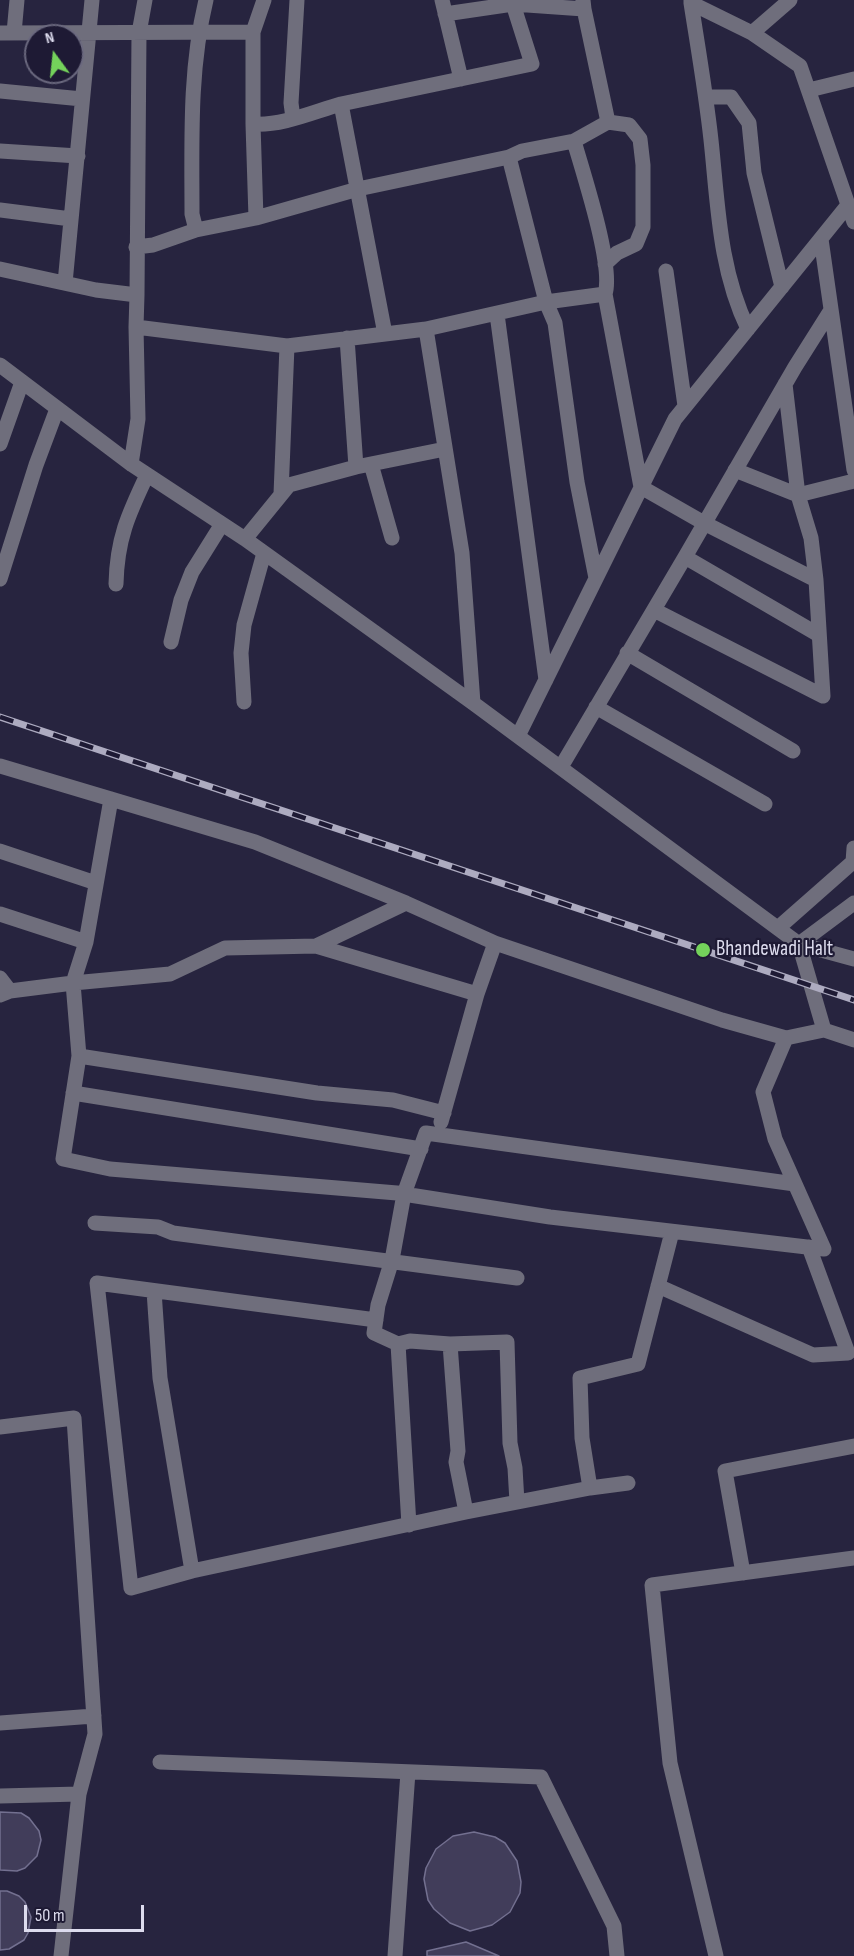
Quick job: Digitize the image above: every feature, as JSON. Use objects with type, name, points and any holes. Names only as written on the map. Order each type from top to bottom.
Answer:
[{"type":"street","points":[[17,0],[7,33],[254,32]]},
{"type":"street","points":[[65,283],[92,0]]},
{"type":"street","points":[[131,464],[138,419],[136,247],[139,33],[145,0]]},
{"type":"street","points":[[196,230],[192,214],[193,84],[198,32],[206,0]]},
{"type":"street","points":[[256,218],[253,124],[254,32],[264,0]]},
{"type":"street","points":[[293,118],[291,103],[297,0]]},
{"type":"street","points":[[752,33],[790,0]]},
{"type":"street","points":[[691,1],[752,33],[800,66],[854,222]]},
{"type":"street","points":[[691,1],[706,97],[720,236],[735,302],[748,329]]},
{"type":"street","points":[[253,124],[265,125],[341,104],[532,64],[513,4]]},
{"type":"street","points":[[461,79],[443,7],[584,4],[608,122]]},
{"type":"street","points":[[808,90],[854,79]]},
{"type":"street","points":[[0,91],[82,99]]},
{"type":"street","points":[[706,97],[731,97],[749,123],[754,173],[782,287]]},
{"type":"street","points":[[341,104],[385,334]]},
{"type":"street","points":[[136,247],[153,245],[196,230],[256,218],[358,189],[574,141],[608,122],[629,124],[640,140],[643,165],[643,227],[636,244],[617,253],[605,264]]},
{"type":"street","points":[[574,141],[603,247],[608,285],[605,294],[641,487],[704,523],[816,580]]},
{"type":"street","points":[[0,151],[78,156]]},
{"type":"street","points":[[509,157],[546,303],[555,323],[577,482],[596,579]]},
{"type":"street","points":[[518,736],[675,419],[848,205]]},
{"type":"street","points":[[0,210],[72,219]]},
{"type":"street","points":[[821,239],[854,470]]},
{"type":"street","points":[[0,269],[96,290],[136,295]]},
{"type":"street","points":[[666,271],[686,406]]},
{"type":"street","points":[[136,327],[287,346],[426,329],[546,303],[605,294]]},
{"type":"street","points":[[561,768],[785,384],[831,310]]},
{"type":"street","points":[[497,314],[546,680]]},
{"type":"street","points":[[426,329],[462,553],[473,703]]},
{"type":"street","points":[[348,338],[364,466],[392,538]]},
{"type":"street","points":[[281,494],[287,346]]},
{"type":"street","points":[[0,365],[131,464],[245,539],[473,703],[800,944],[854,959]]},
{"type":"street","points":[[2,434],[22,382]]},
{"type":"street","points":[[654,610],[823,696],[816,580],[811,538],[798,495],[785,384]]},
{"type":"street","points":[[0,579],[36,465],[57,409]]},
{"type":"street","points":[[245,539],[289,485],[445,449]]},
{"type":"street","points":[[735,470],[798,495],[854,480]]},
{"type":"street","points":[[116,584],[119,541],[126,519],[147,475]]},
{"type":"street","points":[[171,642],[181,600],[192,572],[222,524]]},
{"type":"street","points":[[244,702],[241,653],[244,625],[264,553]]},
{"type":"street","points":[[686,557],[819,635]]},
{"type":"street","points":[[627,653],[793,751]]},
{"type":"street","points":[[596,707],[765,804]]},
{"type":"street","points":[[0,766],[255,842],[406,903],[495,943],[722,1020],[786,1038],[824,1030],[854,1040]]},
{"type":"street","points":[[111,799],[86,942],[73,983],[79,1056],[63,1160],[110,1169],[404,1194],[550,1217],[824,1249],[775,1138],[763,1092],[786,1038]]},
{"type":"street","points":[[778,928],[853,862],[854,848]]},
{"type":"street","points":[[0,851],[96,882]]},
{"type":"street","points":[[316,946],[406,903]]},
{"type":"street","points":[[800,944],[854,903]]},
{"type":"street","points":[[0,914],[86,942]]},
{"type":"street","points":[[437,1134],[477,994],[495,943]]},
{"type":"street","points":[[800,944],[824,1030]]},
{"type":"street","points":[[3,988],[170,974],[225,948],[316,946],[477,994]]},
{"type":"street","points":[[79,1056],[317,1093],[393,1100],[444,1113]]},
{"type":"street","points":[[73,1093],[421,1149]]},
{"type":"street","points":[[518,1502],[510,1443],[507,1342],[450,1344],[410,1341],[398,1344],[374,1333],[378,1305],[392,1260],[404,1194],[426,1133],[795,1184]]},
{"type":"street","points":[[95,1223],[158,1227],[173,1233],[517,1278]]},
{"type":"street","points":[[590,1488],[582,1438],[580,1378],[638,1364],[672,1232]]},
{"type":"street","points":[[658,1286],[813,1355],[848,1353],[809,1247]]},
{"type":"street","points":[[376,1320],[97,1283],[131,1588],[300,1546],[590,1488],[628,1483]]},
{"type":"street","points":[[154,1291],[160,1378],[192,1571]]},
{"type":"street","points":[[398,1344],[409,1525]]},
{"type":"street","points":[[450,1344],[459,1451],[456,1462],[466,1512]]},
{"type":"street","points":[[0,1427],[74,1418],[95,1734],[79,1794],[61,1956]]},
{"type":"street","points":[[743,1573],[725,1471],[854,1446]]},
{"type":"street","points":[[716,1956],[670,1763],[652,1585],[854,1558]]},
{"type":"street","points":[[0,1723],[94,1716]]},
{"type":"street","points":[[160,1762],[541,1777],[614,1926],[617,1956]]},
{"type":"street","points":[[395,1956],[408,1772]]},
{"type":"street","points":[[0,1796],[79,1794]]},
{"type":"building","points":[[0,1812],[21,1813],[29,1818],[39,1831],[41,1840],[37,1856],[25,1868],[17,1871],[0,1870]]},
{"type":"building","points":[[474,1832],[495,1837],[505,1843],[517,1861],[521,1882],[520,1893],[510,1912],[492,1925],[470,1931],[450,1923],[434,1909],[428,1900],[424,1879],[426,1868],[436,1849],[453,1836]]},
{"type":"building","points":[[0,1891],[19,1896],[25,1902],[31,1917],[24,1940],[9,1949],[0,1950]]},
{"type":"building","points":[[466,1942],[499,1956],[427,1956],[427,1951]]},
{"type":"railway","points":[[0,717],[854,1000]]},
{"type":"place","name":"Bhandewadi Halt","points":[[703,950]]}]
